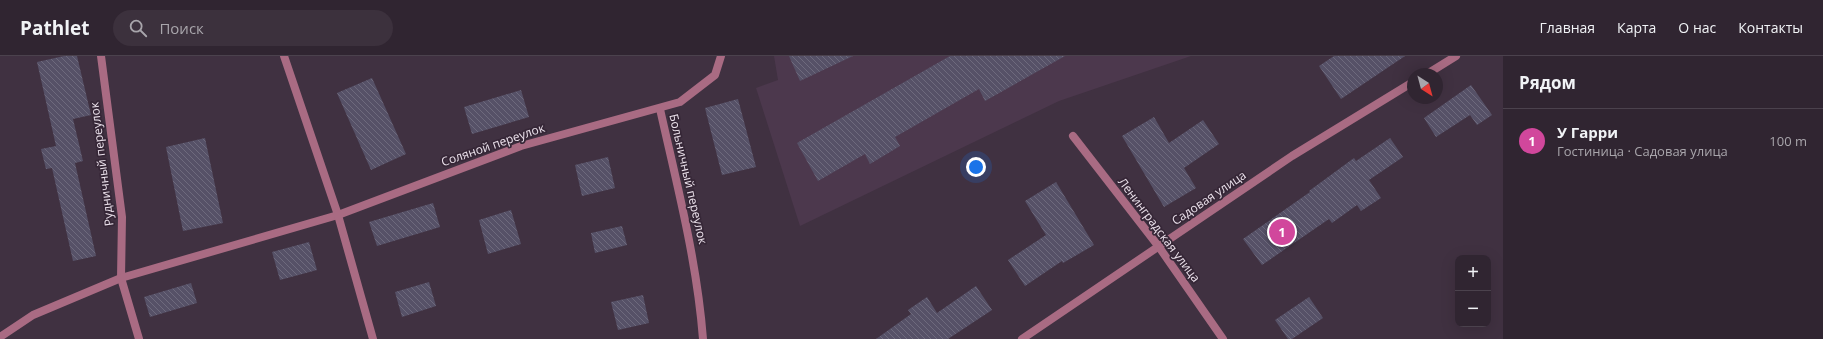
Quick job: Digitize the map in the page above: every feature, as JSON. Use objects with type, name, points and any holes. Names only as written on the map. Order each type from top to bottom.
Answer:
[{"type":"street","name":"Рудничный переулок","points":[[101,56],[122,217],[121,278],[139,339]]},
{"type":"street","points":[[284,56],[338,215],[373,339]]},
{"type":"street","name":"Больничный переулок","points":[[703,339],[699,294],[686,223],[660,109],[680,102],[715,75],[721,56]]},
{"type":"street","points":[[1437,68],[1456,56]]},
{"type":"street","name":"Садовая улица","points":[[1022,339],[1292,156],[1407,86]]},
{"type":"street","name":"Соляной переулок","points":[[0,336],[33,315],[121,278],[338,215],[521,146],[660,109]]},
{"type":"street","name":"Ленинградская улица","points":[[1073,136],[1159,247],[1223,339]]},
{"type":"shaded area","points":[[774,56],[1191,56],[1059,101],[800,226],[756,88],[778,80]]},
{"type":"building","points":[[64,56],[77,56],[91,115],[73,119],[83,161],[75,163],[96,256],[73,261],[52,168],[46,169],[41,149],[56,146],[37,62]]},
{"type":"building","points":[[789,56],[853,56],[800,81]]},
{"type":"building","points":[[950,56],[1065,56],[985,101],[979,89],[895,137],[900,146],[870,164],[865,154],[818,181],[797,143]]},
{"type":"building","points":[[1334,56],[1405,56],[1341,99],[1319,66]]},
{"type":"building","points":[[372,78],[406,154],[371,170],[337,93]]},
{"type":"building","points":[[1471,85],[1492,115],[1477,125],[1470,115],[1436,137],[1424,118]]},
{"type":"building","points":[[521,90],[529,117],[472,134],[464,107]]},
{"type":"building","points":[[738,99],[756,167],[722,175],[705,108]]},
{"type":"building","points":[[1154,117],[1169,143],[1203,120],[1219,144],[1184,168],[1196,188],[1164,207],[1122,136]]},
{"type":"building","points":[[205,138],[223,223],[183,231],[166,147]]},
{"type":"building","points":[[1390,138],[1403,157],[1369,180],[1381,198],[1361,211],[1357,205],[1332,223],[1329,219],[1262,265],[1243,239],[1310,192],[1309,191],[1354,158],[1356,161]]},
{"type":"building","points":[[608,157],[615,188],[582,196],[575,165]]},
{"type":"building","points":[[1056,182],[1094,245],[1063,263],[1062,261],[1025,286],[1008,260],[1046,235],[1025,201]]},
{"type":"building","points":[[433,203],[440,227],[377,246],[369,222]]},
{"type":"building","points":[[511,210],[521,244],[488,254],[479,220]]},
{"type":"building","points":[[622,226],[627,245],[595,253],[591,233]]},
{"type":"building","points":[[309,242],[317,270],[280,280],[272,252]]},
{"type":"building","points":[[429,282],[436,306],[402,317],[395,292]]},
{"type":"building","points":[[191,283],[197,303],[150,317],[144,297]]},
{"type":"building","points":[[976,286],[992,310],[948,339],[876,339],[911,314],[908,310],[927,297],[937,313]]},
{"type":"building","points":[[643,295],[649,323],[618,330],[611,302]]},
{"type":"building","points":[[1309,297],[1323,318],[1292,339],[1288,339],[1275,320]]},
{"type":"place","name":"У Гарри","points":[[1282,232]]}]
